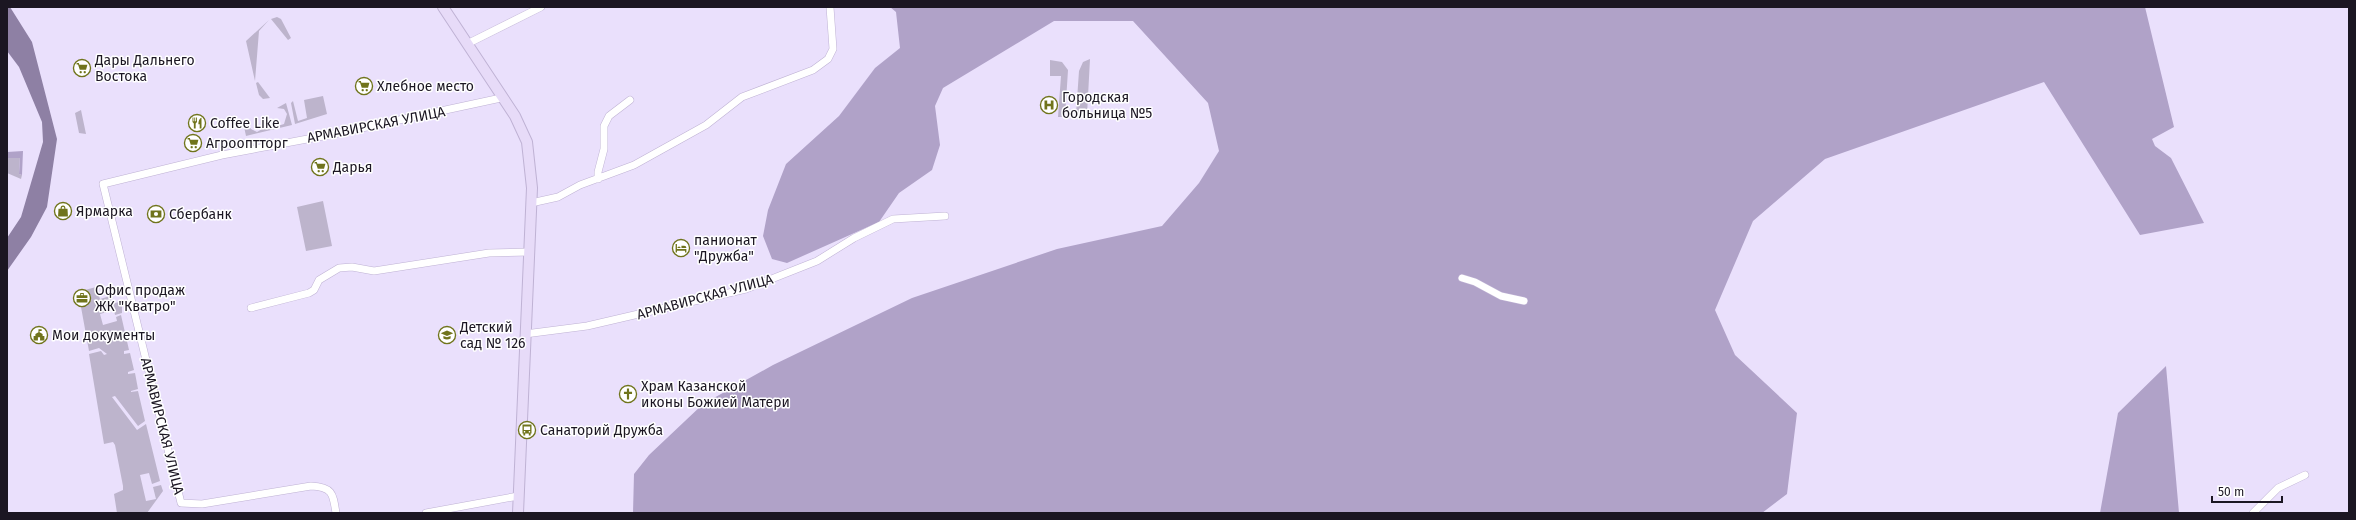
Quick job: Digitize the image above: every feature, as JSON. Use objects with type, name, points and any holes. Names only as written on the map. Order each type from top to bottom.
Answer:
[{"type":"main road","points":[[443,7],[501,98],[515,116],[527,142],[531,203],[524,334],[518,513]]},
{"type":"street","points":[[467,44],[542,7]]},
{"type":"street","points":[[531,203],[558,197],[580,185],[634,165],[706,125],[742,97],[813,70],[828,59],[833,49],[830,7]]},
{"type":"street","name":"АРМАВИРСКАЯ УЛИЦА","points":[[336,513],[333,494],[324,487],[311,486],[202,504],[181,503],[103,184],[222,154],[334,134],[501,98]]},
{"type":"street","points":[[598,179],[598,172],[604,149],[604,126],[609,116],[630,100]]},
{"type":"street","name":"АРМАВИРСКАЯ УЛИЦА","points":[[524,334],[587,326],[746,289],[817,261],[860,234],[893,219],[945,216]]},
{"type":"street","points":[[252,308],[309,293],[314,290],[319,280],[339,268],[352,267],[374,271],[489,253],[529,252]]},
{"type":"street","points":[[1462,278],[1476,282],[1500,296],[1524,301]]},
{"type":"street","points":[[2253,513],[2278,488],[2306,475]]},
{"type":"street","points":[[426,513],[518,496]]},
{"type":"shaded area","points":[[7,7],[10,7],[32,42],[57,139],[47,207],[31,237],[7,271],[7,238],[21,217],[43,142],[42,122],[19,67],[7,51]]},
{"type":"shaded area","points":[[890,7],[2145,7],[2174,127],[2152,139],[2155,146],[2171,158],[2204,223],[2140,235],[2044,82],[1825,159],[1753,221],[1715,310],[1735,355],[1797,413],[1787,494],[1762,513],[633,513],[634,474],[649,455],[703,404],[773,365],[912,298],[1057,249],[1162,226],[1199,183],[1219,151],[1208,103],[1133,21],[1054,21],[943,88],[935,106],[940,145],[932,170],[899,193],[879,222],[787,263],[772,259],[763,236],[768,210],[786,164],[839,116],[875,68],[900,48],[896,12]]},
{"type":"shaded area","points":[[277,17],[281,19],[291,38],[288,40],[271,19]]},
{"type":"shaded area","points":[[269,20],[259,31],[255,81],[246,41]]},
{"type":"shaded area","points":[[1090,59],[1087,115],[1076,114],[1079,71],[1083,62]]},
{"type":"shaded area","points":[[1050,60],[1062,62],[1068,70],[1065,117],[1058,117],[1061,76],[1050,76]]},
{"type":"shaded area","points":[[258,82],[270,98],[263,99],[259,95],[256,83]]},
{"type":"shaded area","points":[[323,96],[327,114],[295,124],[291,103],[293,101],[298,121],[307,118],[304,100]]},
{"type":"shaded area","points":[[286,103],[292,125],[246,136],[243,122],[246,121],[251,129],[257,132],[264,128],[268,129],[284,124],[287,114],[284,109],[277,108]]},
{"type":"shaded area","points":[[81,110],[86,134],[79,133],[75,113]]},
{"type":"shaded area","points":[[23,151],[22,175],[19,174],[20,158],[7,158],[7,152]]},
{"type":"shaded area","points":[[20,157],[19,174],[22,175],[21,179],[7,173],[7,158]]},
{"type":"shaded area","points":[[323,201],[332,246],[306,251],[297,207]]},
{"type":"shaded area","points":[[96,287],[100,299],[110,296],[112,304],[122,301],[122,313],[115,315],[114,310],[100,314],[103,325],[117,321],[116,317],[121,315],[129,350],[124,351],[124,354],[130,353],[134,370],[128,372],[128,374],[135,373],[138,389],[131,392],[138,391],[145,421],[138,426],[115,396],[112,397],[137,430],[146,424],[160,481],[152,484],[149,473],[140,475],[146,501],[156,499],[153,487],[161,485],[163,491],[147,513],[117,513],[114,494],[123,490],[123,486],[115,445],[113,442],[104,444],[89,354],[101,351],[104,355],[107,354],[99,348],[89,351],[81,307],[88,305],[85,290]]},
{"type":"shaded area","points":[[2166,366],[2179,513],[2100,513],[2118,413]]},
{"type":"place","name":"Дары Дальнего Востока","points":[[82,68]]},
{"type":"place","name":"Хлебное место","points":[[364,86]]},
{"type":"place","name":"Городская больница №5","points":[[1049,105]]},
{"type":"place","name":"Coffee Like","points":[[197,123]]},
{"type":"place","name":"Агрооптторг","points":[[193,143]]},
{"type":"place","name":"Дарья","points":[[320,167]]},
{"type":"place","name":"Ярмарка","points":[[63,211]]},
{"type":"place","name":"Сбербанк","points":[[156,214]]},
{"type":"place","name":"панионат \"Дружба\"","points":[[681,248]]},
{"type":"place","name":"Офис продаж ЖК \"Кватро\"","points":[[82,298]]},
{"type":"place","name":"Мои документы","points":[[39,335]]},
{"type":"place","name":"Детский сад № 126","points":[[447,335]]},
{"type":"place","name":"Храм Казанской иконы Божией Матери","points":[[628,394]]},
{"type":"place","name":"Санаторий Дружба","points":[[527,430]]}]
